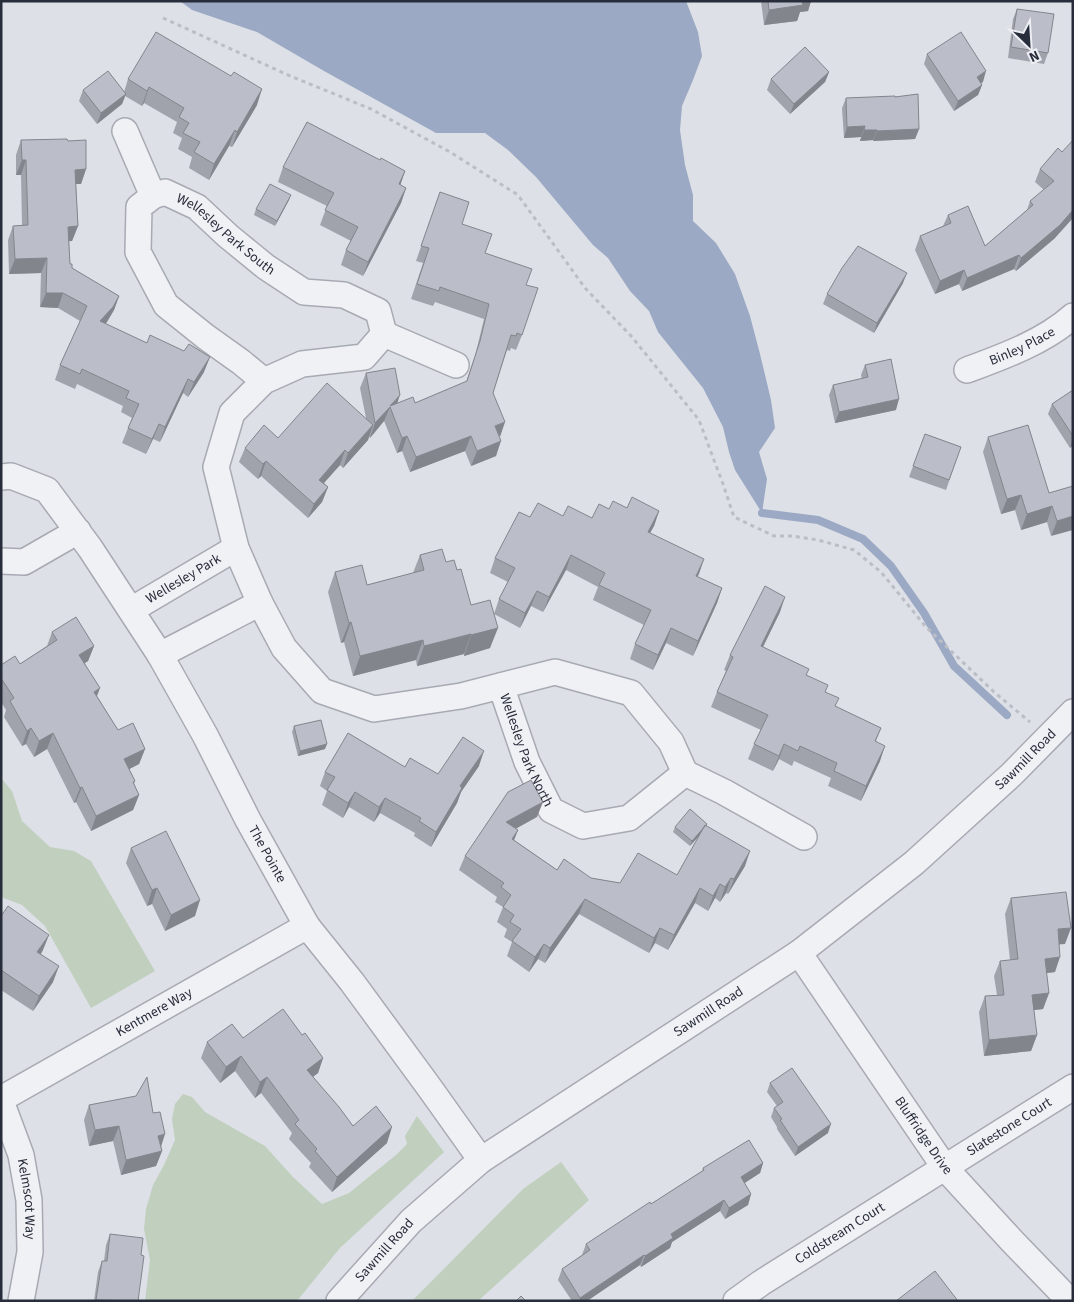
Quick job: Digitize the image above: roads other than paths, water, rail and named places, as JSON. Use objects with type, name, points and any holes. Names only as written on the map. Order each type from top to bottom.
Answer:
[{"type":"street","points":[[125,132],[153,196]]},
{"type":"street","name":"Wellesley Park South","points":[[264,381],[166,305],[138,252],[139,208],[153,196],[165,192],[197,207],[228,236],[266,267],[304,292],[344,295],[378,311],[384,334]]},
{"type":"street","name":"Binley Place","points":[[967,370],[1006,356],[1060,327],[1073,316]]},
{"type":"street","points":[[160,654],[260,603],[236,548],[216,467],[232,413],[264,381],[302,364],[364,357],[384,334],[456,365]]},
{"type":"street","name":"The Pointe","points":[[1,478],[11,476],[47,490],[78,531],[160,654],[205,735],[248,820],[308,926],[430,1087],[481,1160]]},
{"type":"street","points":[[1,561],[24,562],[78,531]]},
{"type":"street","name":"Wellesley Park","points":[[131,610],[236,548]]},
{"type":"street","name":"Wellesley Park North","points":[[260,603],[284,648],[322,691],[374,709],[461,696],[555,672],[630,693],[670,742],[684,773],[629,818],[583,826],[551,810],[528,762],[501,686]]},
{"type":"street","name":"Sawmill Road","points":[[339,1301],[411,1221],[481,1160],[799,953],[914,864],[1012,774],[1073,712]]},
{"type":"street","points":[[684,773],[724,792],[804,836]]},
{"type":"street","name":"Kentmere Way","points":[[1,1100],[308,926]]},
{"type":"street","name":"Bluffridge Drive","points":[[799,953],[945,1168],[1070,1301]]},
{"type":"street","name":"Slatestone Court","points":[[945,1168],[1073,1087]]},
{"type":"street","name":"Kelmscot Way","points":[[1,1100],[21,1155],[29,1200],[30,1252],[21,1301]]},
{"type":"street","name":"Coldstream Court","points":[[736,1301],[761,1283],[945,1168]]},
{"type":"water","points":[[180,1],[686,1],[698,32],[702,56],[682,106],[680,130],[685,165],[693,195],[693,221],[716,243],[735,274],[750,316],[771,400],[775,428],[759,452],[767,479],[762,513],[735,470],[723,427],[703,388],[658,332],[649,311],[630,291],[608,258],[593,245],[536,177],[508,150],[485,133],[436,133],[257,32],[192,10]]},
{"type":"waterway","points":[[762,513],[818,520],[863,539],[891,566],[924,613],[954,666],[1007,715]]}]
